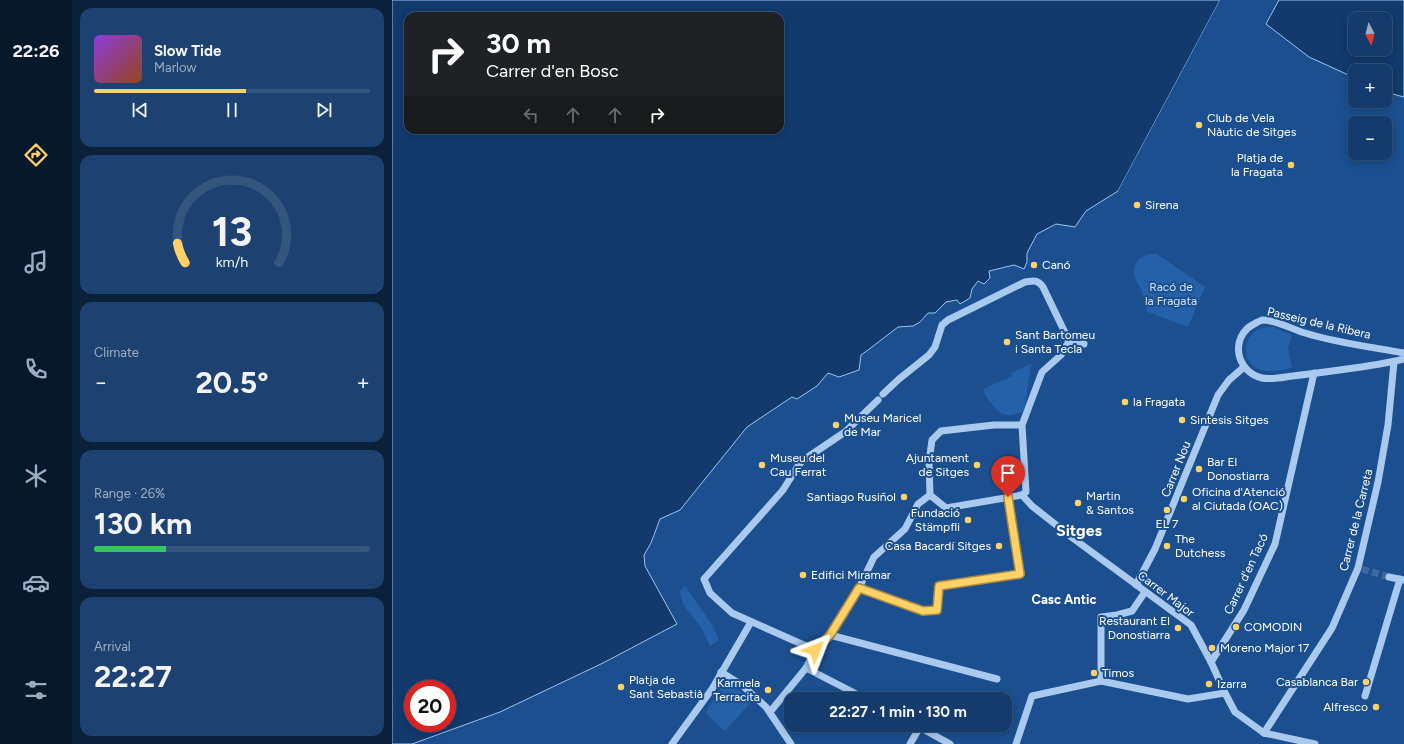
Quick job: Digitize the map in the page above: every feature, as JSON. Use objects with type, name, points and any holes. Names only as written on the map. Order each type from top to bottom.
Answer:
[{"type":"street","points":[[815,650],[732,613],[710,593],[704,579],[783,490],[801,462],[845,432],[899,379],[935,348],[942,326],[948,320],[1025,282],[1035,280],[1040,282],[1043,287],[1069,341]]},
{"type":"street","name":"Passeig de la Ribera","points":[[1244,367],[1241,364],[1238,347],[1241,336],[1249,327],[1260,320],[1277,323],[1321,337],[1404,353]]},
{"type":"street","points":[[1069,341],[1084,344]]},
{"type":"street","points":[[1022,425],[994,425],[941,431],[932,440],[929,462],[930,495],[946,508],[1022,495],[1026,492],[1022,425],[1042,372],[1061,355],[1069,341]]},
{"type":"street","points":[[1244,367],[1250,374],[1264,379],[1394,362],[1404,359]]},
{"type":"street","name":"Carrer de la Carreta","points":[[1264,732],[1332,628],[1360,569],[1387,432],[1394,362]]},
{"type":"street","name":"Carrer Nou","points":[[1136,585],[1155,549],[1218,395],[1229,380],[1244,367]]},
{"type":"street","name":"Carrer d'en Tacó","points":[[1211,662],[1244,610],[1275,544],[1314,373]]},
{"type":"street","points":[[768,709],[806,668],[815,650],[830,635],[859,588],[874,557],[905,529],[918,504],[930,495]]},
{"type":"street","name":"Carrer Major","points":[[1022,495],[1032,506],[1144,592],[1191,625],[1211,662],[1224,693],[1235,712],[1264,732],[1315,744]]},
{"type":"street","points":[[859,588],[923,611],[937,610],[939,586],[1020,574],[1008,497]]},
{"type":"street","points":[[1365,696],[1402,579],[1389,576]]},
{"type":"street","points":[[1101,681],[1101,617],[1132,611],[1144,592]]},
{"type":"street","points":[[672,744],[712,689],[751,622]]},
{"type":"street","points":[[830,635],[997,679]]},
{"type":"street","points":[[806,668],[852,692]]},
{"type":"street","points":[[721,672],[743,686],[768,709],[790,744]]},
{"type":"street","points":[[1016,744],[1032,696],[1101,681],[1188,699],[1224,693]]},
{"type":"street","points":[[910,744],[915,732]]},
{"type":"street","points":[[929,732],[950,744]]},
{"type":"green space","name":"Racó de la Fragata","points":[[1157,254],[1205,287],[1188,327],[1146,310],[1143,293],[1136,281],[1134,271],[1136,263],[1146,255]]},
{"type":"green space","points":[[1273,327],[1292,335],[1288,348],[1292,368],[1276,371],[1265,371],[1254,366],[1249,361],[1246,354],[1248,340],[1252,334],[1259,329]]},
{"type":"green space","points":[[1031,364],[1025,406],[1022,412],[1012,415],[1004,415],[988,400],[983,389],[1012,376],[1011,373]]},
{"type":"green space","points":[[685,586],[713,626],[719,640],[710,646],[702,629],[683,604],[680,591]]},
{"type":"green space","points":[[726,679],[752,701],[725,731],[705,713]]},
{"type":"shaded area","points":[[392,0],[1220,0],[1118,191],[1086,211],[1075,227],[1056,224],[1037,234],[1027,253],[1027,262],[1024,269],[1014,265],[989,271],[990,278],[984,284],[978,281],[972,289],[970,298],[960,304],[957,300],[946,302],[935,313],[928,313],[920,322],[913,326],[898,327],[861,355],[859,370],[839,377],[828,373],[817,386],[797,399],[792,397],[747,427],[680,510],[660,519],[651,543],[644,555],[645,566],[677,624],[603,663],[500,712],[456,728],[456,680],[404,680],[404,732],[445,732],[412,744],[392,744]]},
{"type":"shaded area","points":[[1279,0],[1404,0],[1404,97],[1392,94],[1392,64],[1348,64],[1348,75],[1309,57],[1266,24]]},
{"type":"pier","points":[[1220,0],[1222,0],[1120,192],[1118,191]]},
{"type":"tunnel","points":[[1362,569],[1389,577]]},
{"type":"place","name":"Club de Vela Nàutic de Sitges","points":[[1199,125]]},
{"type":"place","name":"Platja de la Fragata","points":[[1291,165]]},
{"type":"place","name":"Sirena","points":[[1137,205]]},
{"type":"place","name":"Canó","points":[[1034,265]]},
{"type":"place","name":"Sant Bartomeu i Santa Tecla","points":[[1007,342]]},
{"type":"place","name":"la Fragata","points":[[1125,402]]},
{"type":"place","name":"Sintesis Sitges","points":[[1182,420]]},
{"type":"place","name":"Museu Maricel de Mar","points":[[836,425]]},
{"type":"place","name":"Museu del Cau Ferrat","points":[[762,465]]},
{"type":"place","name":"Ajuntament de Sitges","points":[[977,465]]},
{"type":"place","name":"Bar El Donostiarra","points":[[1199,469]]},
{"type":"place","name":"Santiago Rusiñol","points":[[904,497]]},
{"type":"place","name":"Oficina d'Atenció al Ciutada (OAC)","points":[[1184,499]]},
{"type":"place","name":"Martin & Santos","points":[[1078,503]]},
{"type":"place","name":"EL 7","points":[[1167,510]]},
{"type":"place","name":"Fundació Stämpfli","points":[[968,520]]},
{"type":"place","name":"Casa Bacardí Sitges","points":[[999,546]]},
{"type":"place","name":"The Dutchess","points":[[1167,546]]},
{"type":"place","name":"Edifici Miramar","points":[[803,575]]},
{"type":"place","name":"COMODIN","points":[[1236,627]]},
{"type":"place","name":"Restaurant El Donostiarra","points":[[1178,628]]},
{"type":"place","name":"Moreno Major 17","points":[[1212,648]]},
{"type":"place","name":"Timos","points":[[1094,673]]},
{"type":"place","name":"Casablanca Bar","points":[[1366,682]]},
{"type":"place","name":"Izarra","points":[[1209,684]]},
{"type":"place","name":"Platja de Sant Sebastià","points":[[621,687]]},
{"type":"place","name":"Karmela Terracita","points":[[768,690]]},
{"type":"place","name":"Alfresco","points":[[1376,707]]},
{"type":"district","name":"Sitges","points":[[1079,530]]},
{"type":"district","name":"Casc Antic","points":[[1064,599]]},
{"type":"route","points":[[815,650],[830,635],[859,588],[923,611],[937,610],[939,586],[1020,574],[1008,497]]}]
